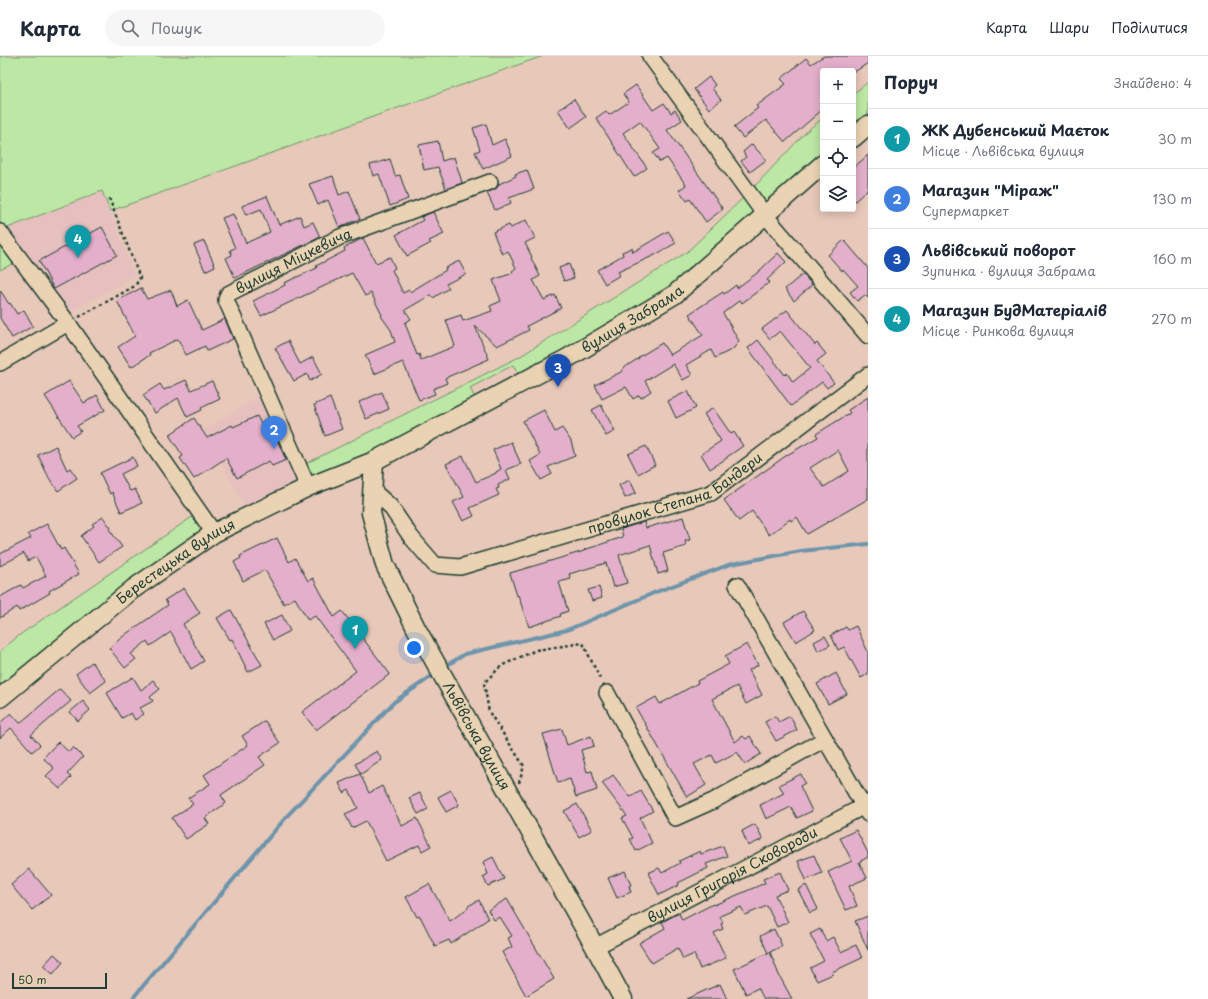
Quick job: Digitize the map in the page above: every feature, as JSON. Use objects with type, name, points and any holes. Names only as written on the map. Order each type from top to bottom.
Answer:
[{"type":"main road","points":[[856,135],[868,125]]},
{"type":"main road","name":"вулиця Забрама","points":[[374,461],[566,359],[674,295],[820,167]]},
{"type":"main road","name":"Берестецька вулиця","points":[[0,698],[133,589],[214,532],[308,487],[374,461]]},
{"type":"main road","name":"Львівська вулиця","points":[[374,461],[370,513],[385,565],[416,628],[623,999]]},
{"type":"street","points":[[650,56],[765,215],[868,336]]},
{"type":"street","name":"вулиця Міцкевича","points":[[308,487],[226,300],[228,294],[340,237],[490,182]]},
{"type":"street","points":[[0,232],[68,323],[214,532]]},
{"type":"street","points":[[0,363],[68,323]]},
{"type":"street","name":"провулок Степана Бандери","points":[[372,490],[390,506],[411,537],[435,565],[460,567],[711,492],[868,375]]},
{"type":"street","points":[[737,585],[867,808]]},
{"type":"street","points":[[607,693],[675,818],[713,801],[826,739]]},
{"type":"street","name":"вулиця Григорія Сковороди","points":[[595,947],[867,808]]},
{"type":"path","points":[[68,323],[135,286],[140,278],[108,198]]},
{"type":"path","points":[[513,800],[524,766],[489,712],[484,683],[500,666],[536,650],[583,643],[607,693]]},
{"type":"shaded area","points":[[102,191],[135,276],[68,313],[5,229]]},
{"type":"shaded area","points":[[262,394],[301,481],[246,507],[203,431]]},
{"type":"green space","points":[[0,56],[543,56],[110,211],[102,191],[5,229],[0,222]]},
{"type":"green space","points":[[868,82],[868,113],[856,123],[856,104],[856,92]]},
{"type":"green space","points":[[820,120],[820,156],[764,204],[753,188],[808,130]]},
{"type":"green space","points":[[744,197],[755,212],[668,288],[562,352],[519,374],[513,365],[470,388],[475,398],[371,453],[309,477],[303,465],[519,357],[687,252]]},
{"type":"green space","points":[[0,241],[16,262],[0,270]]},
{"type":"green space","points":[[195,515],[204,528],[128,582],[0,687],[0,651],[21,634]]},
{"type":"building","points":[[824,56],[868,56],[868,63],[856,71],[856,68],[820,68],[820,112],[785,142],[766,120],[743,138],[734,127],[758,108],[756,106],[786,84],[781,79],[806,58],[811,64]]},
{"type":"building","points":[[709,77],[715,85],[712,88],[721,100],[709,109],[694,89]]},
{"type":"building","points":[[636,85],[653,110],[664,103],[671,113],[675,110],[682,120],[667,130],[723,209],[706,222],[690,199],[687,201],[679,190],[686,185],[667,158],[660,162],[653,153],[660,149],[640,121],[623,133],[647,168],[634,177],[596,118],[606,111],[609,115],[629,102],[623,94]]},
{"type":"building","points":[[574,99],[586,117],[570,128],[558,110]]},
{"type":"building","points":[[486,124],[492,145],[505,139],[512,156],[483,169],[475,152],[480,150],[473,128]]},
{"type":"building","points":[[438,141],[442,161],[454,157],[462,183],[446,189],[438,167],[424,170],[419,145]]},
{"type":"building","points":[[752,144],[766,160],[750,172],[741,161],[746,157],[743,152]]},
{"type":"building","points":[[868,155],[868,189],[856,200],[856,176],[856,165]]},
{"type":"building","points":[[390,159],[395,176],[400,175],[408,199],[390,206],[379,174],[373,176],[370,165]]},
{"type":"building","points":[[527,170],[534,189],[509,198],[511,203],[495,210],[487,193],[497,188],[499,184],[516,176],[515,174]]},
{"type":"building","points":[[333,176],[339,195],[349,191],[360,219],[339,227],[328,200],[318,205],[309,184]]},
{"type":"building","points":[[267,196],[279,225],[300,216],[304,226],[313,222],[320,237],[235,278],[226,258],[232,255],[230,250],[235,248],[222,218],[233,214],[246,243],[270,232],[261,209],[246,215],[242,206]]},
{"type":"building","points":[[433,212],[444,234],[429,241],[431,243],[407,256],[396,235],[423,220],[421,217]]},
{"type":"building","points":[[526,220],[535,238],[525,243],[540,276],[533,280],[544,300],[555,295],[561,308],[527,326],[529,330],[497,346],[475,326],[489,359],[445,378],[447,383],[433,389],[435,394],[419,400],[403,362],[374,374],[365,355],[395,342],[391,330],[381,316],[382,315],[371,293],[365,296],[352,273],[261,316],[253,301],[285,285],[284,283],[317,268],[316,266],[345,251],[344,248],[363,238],[376,263],[390,257],[395,268],[392,270],[403,293],[409,290],[410,292],[446,270],[445,268],[459,261],[466,274],[446,284],[449,288],[433,298],[431,295],[405,310],[411,319],[405,323],[417,355],[419,354],[421,360],[455,346],[446,320],[461,315],[463,321],[492,311],[490,306],[501,301],[493,280],[513,273],[512,271],[516,268],[508,251],[502,254],[493,232],[509,225],[511,228]]},
{"type":"building","points":[[102,227],[117,255],[54,289],[39,261]]},
{"type":"building","points":[[668,231],[676,243],[655,255],[618,272],[620,275],[605,284],[597,270],[623,255],[622,252],[632,248],[633,252]]},
{"type":"building","points":[[844,240],[868,268],[868,298],[865,295],[857,301],[850,292],[858,286],[828,255]]},
{"type":"building","points":[[204,241],[215,266],[205,271],[194,245]]},
{"type":"building","points":[[778,253],[786,262],[767,280],[770,282],[742,303],[740,300],[723,313],[739,341],[733,349],[715,358],[711,350],[686,365],[692,375],[683,380],[673,364],[645,381],[651,391],[641,398],[639,395],[633,399],[626,387],[602,399],[595,385],[623,371],[622,369],[662,343],[670,355],[703,335],[689,314],[723,292],[724,294],[736,285],[737,288],[757,273]]},
{"type":"building","points":[[569,264],[574,278],[564,281],[559,268]]},
{"type":"building","points":[[803,274],[812,285],[794,301],[785,289]]},
{"type":"building","points":[[141,288],[147,299],[171,290],[177,306],[188,300],[202,330],[225,319],[233,339],[207,351],[205,346],[186,355],[178,339],[149,353],[150,355],[131,367],[118,347],[135,336],[117,301]]},
{"type":"building","points":[[0,290],[17,314],[24,310],[33,326],[12,338],[0,318]]},
{"type":"building","points":[[787,310],[815,345],[817,343],[826,354],[817,361],[834,383],[827,388],[822,382],[791,406],[748,348],[758,340],[785,375],[787,373],[793,382],[810,368],[780,331],[770,339],[762,329]]},
{"type":"building","points":[[288,341],[300,364],[313,357],[322,374],[310,381],[307,374],[294,381],[275,348]]},
{"type":"building","points":[[186,380],[191,390],[212,381],[220,399],[187,417],[178,398],[155,413],[143,395],[160,384],[164,390]]},
{"type":"building","points":[[69,381],[84,403],[97,395],[105,410],[77,426],[81,431],[72,437],[45,396]]},
{"type":"building","points":[[688,391],[696,408],[676,418],[668,401]]},
{"type":"building","points":[[382,392],[389,409],[366,419],[359,402]]},
{"type":"building","points":[[868,397],[868,499],[807,534],[797,517],[791,521],[790,519],[769,535],[752,511],[739,521],[724,500],[787,455],[818,437],[816,434],[850,413],[848,410]],"holes":[[[838,450],[849,471],[824,487],[810,468]]]},
{"type":"building","points":[[330,398],[342,429],[325,436],[314,405]]},
{"type":"building","points":[[601,405],[615,431],[606,436],[592,410]]},
{"type":"building","points":[[713,408],[731,434],[734,432],[743,446],[710,469],[701,454],[721,441],[704,414]]},
{"type":"building","points":[[544,410],[555,432],[562,428],[571,441],[575,456],[548,467],[552,474],[541,480],[530,461],[540,455],[523,421]]},
{"type":"building","points":[[257,416],[267,436],[274,433],[286,460],[272,466],[269,461],[237,478],[226,458],[194,479],[180,458],[183,456],[169,435],[194,418],[207,438],[232,425],[233,427]]},
{"type":"building","points":[[511,442],[521,464],[506,470],[510,479],[498,485],[499,488],[496,489],[499,495],[470,508],[474,516],[463,521],[453,502],[464,497],[446,464],[463,456],[476,482],[496,473],[501,469],[493,450]]},
{"type":"building","points":[[56,446],[67,470],[70,468],[77,478],[58,491],[49,478],[38,455]]},
{"type":"building","points":[[646,446],[655,465],[638,474],[628,454]]},
{"type":"building","points":[[133,457],[137,466],[121,474],[130,491],[135,489],[142,503],[121,512],[112,492],[110,494],[100,473]]},
{"type":"building","points":[[630,480],[636,493],[625,498],[619,485]]},
{"type":"building","points":[[103,517],[111,528],[109,529],[122,547],[99,562],[81,536],[94,526],[92,524]]},
{"type":"building","points":[[683,517],[690,540],[685,541],[686,546],[663,553],[668,571],[658,574],[650,545],[619,555],[627,583],[613,587],[606,563],[569,574],[571,579],[559,582],[568,611],[560,614],[561,616],[529,627],[510,573],[584,551],[623,537],[621,529],[644,522],[646,528]]},
{"type":"building","points":[[47,524],[61,550],[64,548],[79,574],[49,591],[50,593],[19,611],[17,607],[0,618],[0,597],[21,585],[23,588],[46,576],[36,557],[28,561],[24,553],[0,566],[0,554],[31,538],[28,534]]},
{"type":"building","points":[[277,538],[289,562],[295,558],[308,581],[313,578],[334,617],[342,611],[390,674],[316,730],[302,712],[356,671],[315,616],[308,620],[295,598],[284,604],[265,570],[243,581],[234,562],[241,558],[240,556]]},
{"type":"building","points":[[599,587],[602,598],[592,601],[588,590]]},
{"type":"building","points":[[184,588],[200,613],[183,624],[204,661],[191,669],[171,632],[150,646],[147,641],[131,654],[136,659],[125,668],[109,648],[126,634],[168,605],[165,600]]},
{"type":"building","points":[[231,610],[262,665],[248,672],[232,639],[230,640],[217,618]]},
{"type":"building","points":[[803,611],[815,630],[796,642],[784,622]]},
{"type":"building","points":[[282,615],[290,631],[273,640],[264,624]]},
{"type":"building","points":[[856,626],[868,652],[868,674],[861,678],[844,647],[838,650],[831,635],[846,627],[848,630]]},
{"type":"building","points":[[825,636],[830,645],[818,651],[814,642]]},
{"type":"building","points":[[747,644],[758,665],[749,670],[762,695],[746,704],[737,686],[712,699],[735,742],[743,736],[746,739],[750,736],[761,754],[745,764],[737,752],[716,763],[712,755],[694,764],[706,785],[687,797],[636,708],[656,697],[660,704],[698,683],[697,681],[729,664],[725,656]]},
{"type":"building","points":[[92,662],[106,681],[90,693],[76,674]]},
{"type":"building","points":[[836,673],[847,694],[828,704],[817,684]]},
{"type":"building","points":[[133,677],[141,690],[153,680],[160,689],[150,697],[153,701],[140,708],[144,714],[135,720],[131,713],[122,718],[107,693]]},
{"type":"building","points":[[60,689],[71,701],[31,735],[40,745],[32,752],[11,728],[0,738],[0,723],[11,713],[20,723]]},
{"type":"building","points":[[83,701],[90,710],[78,721],[70,712]]},
{"type":"building","points":[[775,716],[779,722],[790,716],[797,730],[776,741],[765,722]]},
{"type":"building","points":[[265,721],[280,743],[259,757],[265,765],[221,795],[226,803],[205,818],[209,824],[186,839],[172,818],[193,804],[188,798],[210,784],[204,775],[248,745],[242,736]]},
{"type":"building","points":[[562,729],[567,745],[591,736],[594,746],[581,750],[587,772],[592,771],[597,790],[576,797],[570,779],[558,783],[543,734]]},
{"type":"building","points":[[58,742],[69,752],[73,747],[83,757],[67,774],[71,777],[60,789],[46,776],[54,768],[43,758]]},
{"type":"building","points":[[377,751],[382,760],[361,774],[355,764]]},
{"type":"building","points":[[360,774],[369,793],[382,786],[402,826],[417,818],[431,846],[422,851],[419,845],[386,861],[366,821],[352,828],[345,814],[358,808],[349,790],[344,793],[339,783]]},
{"type":"building","points":[[801,774],[805,783],[800,786],[812,811],[797,818],[791,807],[766,819],[760,805],[784,793],[779,785]]},
{"type":"building","points":[[613,775],[630,797],[641,791],[653,811],[640,818],[652,843],[636,851],[630,839],[633,838],[622,818],[627,816],[602,783]]},
{"type":"building","points":[[451,790],[459,805],[446,812],[438,797]]},
{"type":"building","points":[[420,793],[428,809],[418,814],[409,798]]},
{"type":"building","points":[[577,804],[592,830],[579,837],[564,811]]},
{"type":"building","points":[[755,824],[763,839],[748,846],[742,831]]},
{"type":"building","points":[[856,830],[868,853],[868,857],[859,862],[867,878],[849,886],[857,906],[846,910],[828,872],[852,861],[840,838]]},
{"type":"building","points":[[723,846],[727,856],[706,864],[708,868],[678,883],[679,885],[659,895],[648,873],[659,868],[662,873],[680,863],[679,861],[700,851],[701,854]]},
{"type":"building","points":[[814,855],[822,873],[806,880],[798,861]]},
{"type":"building","points":[[493,857],[504,879],[488,886],[483,877],[488,874],[483,862]]},
{"type":"building","points":[[29,869],[51,895],[32,910],[11,885]]},
{"type":"building","points":[[625,871],[631,885],[629,886],[631,892],[617,898],[608,878]]},
{"type":"building","points":[[780,872],[788,890],[775,895],[788,922],[777,927],[767,906],[745,915],[741,907],[720,916],[723,923],[721,924],[723,929],[714,933],[726,958],[700,969],[694,954],[683,959],[678,948],[652,963],[639,943],[665,928],[662,922],[679,913],[682,920],[713,904],[714,905],[765,883],[763,879]]},
{"type":"building","points":[[429,884],[450,921],[468,908],[468,906],[479,900],[488,919],[451,944],[449,940],[435,946],[420,916],[417,917],[406,897]]},
{"type":"building","points":[[806,885],[818,909],[810,913],[798,890]]},
{"type":"building","points":[[507,899],[554,979],[526,996],[502,952],[512,947],[508,938],[512,936],[500,917],[494,920],[488,910]]},
{"type":"building","points":[[868,916],[868,950],[855,921]]},
{"type":"building","points":[[774,929],[782,946],[768,953],[760,936]]},
{"type":"building","points":[[820,929],[826,941],[833,937],[841,952],[856,945],[862,958],[817,981],[810,968],[824,961],[810,934]]},
{"type":"building","points":[[770,952],[779,975],[792,999],[764,999],[758,988],[746,994],[734,969]]},
{"type":"building","points":[[54,954],[63,962],[53,974],[43,966]]},
{"type":"building","points":[[720,984],[727,999],[686,999]]},
{"type":"waterway","points":[[449,664],[465,654],[567,630],[656,592],[731,564],[801,551],[868,544]]},
{"type":"waterway","points":[[132,999],[288,815],[394,702],[432,676]]},
{"type":"place","name":"Магазин БудМатеріалів","points":[[78,258]]},
{"type":"place","name":"Львівський поворот","points":[[558,387]]},
{"type":"place","name":"Магазин \"Міраж\"","points":[[274,449]]},
{"type":"place","name":"ЖК Дубенський Маєток","points":[[355,649]]}]
